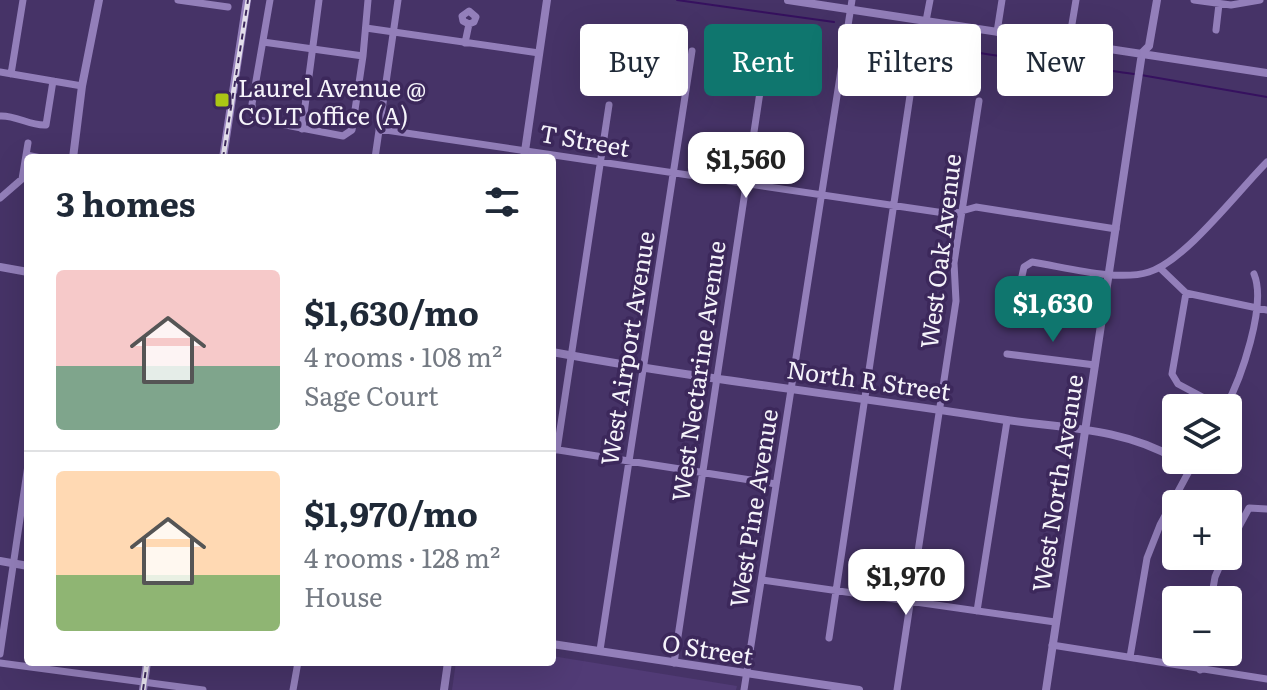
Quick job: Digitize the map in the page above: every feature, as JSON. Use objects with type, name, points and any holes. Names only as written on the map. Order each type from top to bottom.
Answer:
[{"type":"street","points":[[11,74],[23,0]]},
{"type":"street","points":[[74,154],[82,86],[99,0]]},
{"type":"street","points":[[178,0],[228,7]]},
{"type":"street","points":[[224,154],[247,0]]},
{"type":"street","points":[[270,0],[252,104],[254,119],[343,136],[352,130],[368,0]]},
{"type":"street","points":[[302,129],[319,0]]},
{"type":"street","points":[[376,154],[398,0]]},
{"type":"street","points":[[524,153],[547,0]]},
{"type":"street","points":[[788,0],[850,5],[997,32]]},
{"type":"street","points":[[926,21],[930,0]]},
{"type":"street","points":[[998,24],[1002,0]]},
{"type":"street","points":[[1072,24],[1076,0]]},
{"type":"street","name":"West North Avenue","points":[[1046,690],[1141,58],[1149,46],[1157,0]]},
{"type":"street","points":[[1194,0],[1242,5],[1260,0]]},
{"type":"street","points":[[1216,30],[1219,4]]},
{"type":"street","name":"West Pine Avenue","points":[[744,690],[850,5]]},
{"type":"street","points":[[465,43],[469,24]]},
{"type":"street","points":[[366,28],[539,53]]},
{"type":"street","points":[[263,42],[363,56]]},
{"type":"street","name":"West Airport Avenue","points":[[600,650],[692,51]]},
{"type":"street","points":[[1113,52],[1267,73]]},
{"type":"street","points":[[0,72],[82,86]]},
{"type":"street","points":[[0,116],[13,116],[19,121],[46,125],[53,81]]},
{"type":"street","name":"West Nectarine Avenue","points":[[674,663],[759,96]]},
{"type":"street","points":[[829,638],[910,96]]},
{"type":"street","name":"West Oak Avenue","points":[[897,690],[956,301],[954,263],[979,101]]},
{"type":"street","points":[[556,444],[609,105]]},
{"type":"street","name":"T Street","points":[[379,129],[524,153]]},
{"type":"street","points":[[26,154],[28,143]]},
{"type":"street","name":"T Street","points":[[556,156],[951,214],[976,207],[1116,229]]},
{"type":"street","points":[[1020,285],[1024,267],[1032,262],[1109,274],[1134,275],[1160,268],[1186,248],[1267,162]]},
{"type":"street","points":[[0,198],[18,185],[24,167]]},
{"type":"street","points":[[0,267],[24,271]]},
{"type":"street","points":[[1160,268],[1186,293],[1267,310]]},
{"type":"street","points":[[1232,394],[1246,360],[1258,286],[1254,274]]},
{"type":"street","points":[[1186,293],[1172,374],[1178,384],[1197,394]]},
{"type":"street","name":"North R Street","points":[[556,353],[1085,430],[1139,441],[1162,452]]},
{"type":"street","points":[[1007,354],[1095,365]]},
{"type":"street","points":[[977,611],[1007,421]]},
{"type":"street","points":[[556,450],[776,484]]},
{"type":"street","points":[[1130,657],[1147,558],[1160,525],[1188,474]]},
{"type":"street","points":[[0,654],[24,491]]},
{"type":"street","points":[[1242,521],[1249,508],[1267,509]]},
{"type":"street","points":[[0,561],[24,565]]},
{"type":"street","points":[[762,580],[1055,622]]},
{"type":"street","name":"O Street","points":[[556,644],[820,687],[859,690]]},
{"type":"street","points":[[1052,645],[1267,679]]},
{"type":"street","points":[[0,663],[144,686],[203,690]]},
{"type":"street","points":[[144,686],[146,666]]},
{"type":"street","points":[[293,690],[297,666]]},
{"type":"street","points":[[444,690],[447,666]]},
{"type":"street","points":[[1200,670],[1201,666]]},
{"type":"shaded area","points":[[556,657],[737,686],[736,690],[452,690],[455,666],[556,666]]},
{"type":"waterway","points":[[677,0],[834,22]]},
{"type":"waterway","points":[[981,53],[1134,74]]},
{"type":"waterway","points":[[1141,75],[1267,97]]},
{"type":"railway","points":[[224,154],[248,0]]},
{"type":"railway","points":[[143,690],[146,666]]},
{"type":"place","name":"Laurel Avenue @ COLT office (A)","points":[[222,100]]}]
